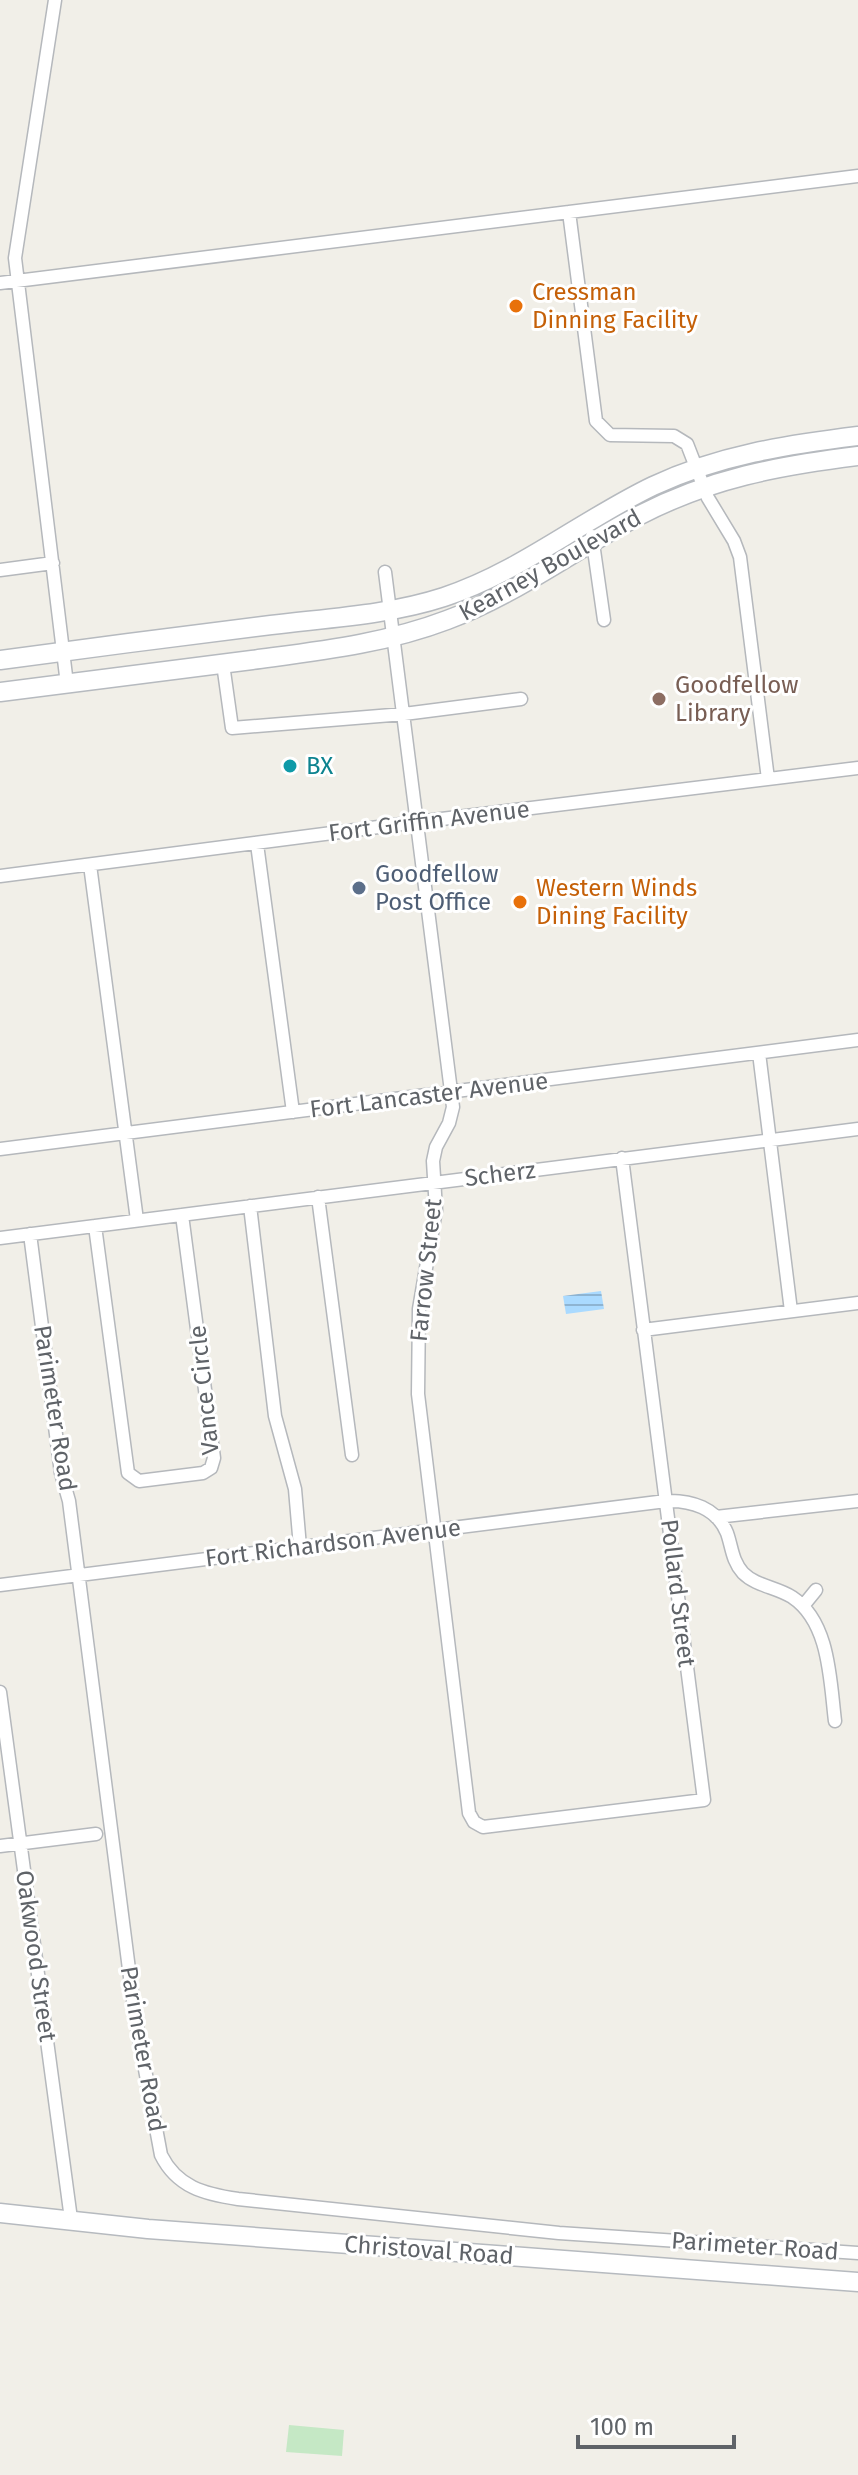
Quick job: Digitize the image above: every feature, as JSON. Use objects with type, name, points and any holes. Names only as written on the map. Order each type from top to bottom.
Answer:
[{"type":"street","points":[[55,0],[15,248],[67,684]]},
{"type":"street","points":[[0,283],[858,176]]},
{"type":"street","points":[[569,212],[596,421],[610,435],[674,436],[681,439],[692,451],[703,487],[740,557],[768,779]]},
{"type":"street","name":"Kearney Boulevard","points":[[0,660],[390,610],[427,602],[485,581],[651,487],[698,468],[769,448],[858,436]]},
{"type":"street","name":"Kearney Boulevard","points":[[0,692],[223,664],[394,638],[472,610],[648,511],[703,487],[773,467],[858,456]]},
{"type":"street","points":[[590,522],[604,620]]},
{"type":"street","points":[[0,570],[53,563]]},
{"type":"street","name":"Farrow Street","points":[[385,572],[452,1091],[452,1115],[435,1153],[436,1219],[423,1282],[417,1367],[421,1432],[469,1813],[478,1825]]},
{"type":"street","points":[[219,632],[232,728],[404,714],[521,699]]},
{"type":"street","name":"Fort Griffin Avenue","points":[[0,876],[858,768]]},
{"type":"street","points":[[257,844],[293,1112]]},
{"type":"street","points":[[90,865],[137,1220]]},
{"type":"street","name":"Fort Lancaster Avenue","points":[[0,1149],[858,1040]]},
{"type":"street","points":[[759,1053],[791,1311]]},
{"type":"street","name":"Scherz","points":[[0,1238],[858,1129]]},
{"type":"street","name":"Pollard Street","points":[[478,1825],[490,1827],[704,1800],[622,1158]]},
{"type":"street","points":[[318,1197],[352,1455]]},
{"type":"street","points":[[250,1206],[275,1416],[295,1489],[300,1547]]},
{"type":"street","name":"Vance Circle","points":[[95,1226],[128,1473],[139,1481],[203,1473],[211,1468],[214,1458],[182,1215]]},
{"type":"street","name":"Parimeter Road","points":[[30,1234],[61,1473],[69,1501],[142,2059],[161,2155],[176,2177],[200,2192],[238,2199],[559,2233],[858,2253]]},
{"type":"street","points":[[643,1330],[858,1303]]},
{"type":"street","name":"Fort Richardson Avenue","points":[[0,1585],[666,1501],[694,1503],[716,1517]]},
{"type":"street","points":[[716,1517],[858,1501]]},
{"type":"street","points":[[716,1517],[723,1524],[734,1559],[743,1573],[757,1583],[788,1594],[803,1606],[816,1626],[825,1652],[835,1721]]},
{"type":"street","points":[[803,1606],[816,1590]]},
{"type":"street","name":"Oakwood Street","points":[[0,1692],[71,2219]]},
{"type":"street","points":[[0,1846],[96,1834]]},
{"type":"street","name":"Christoval Road","points":[[0,2213],[148,2229],[858,2282]]},
{"type":"green space","points":[[289,2425],[344,2430],[342,2456],[286,2452]]},
{"type":"water","points":[[601,1291],[604,1309],[566,1314],[563,1296]]},
{"type":"place","name":"Cressman Dinning Facility","points":[[516,306]]},
{"type":"place","name":"Goodfellow Library","points":[[659,699]]},
{"type":"place","name":"BX","points":[[290,766]]},
{"type":"place","name":"Goodfellow Post Office","points":[[359,888]]},
{"type":"place","name":"Western Winds Dining Facility","points":[[520,902]]}]
